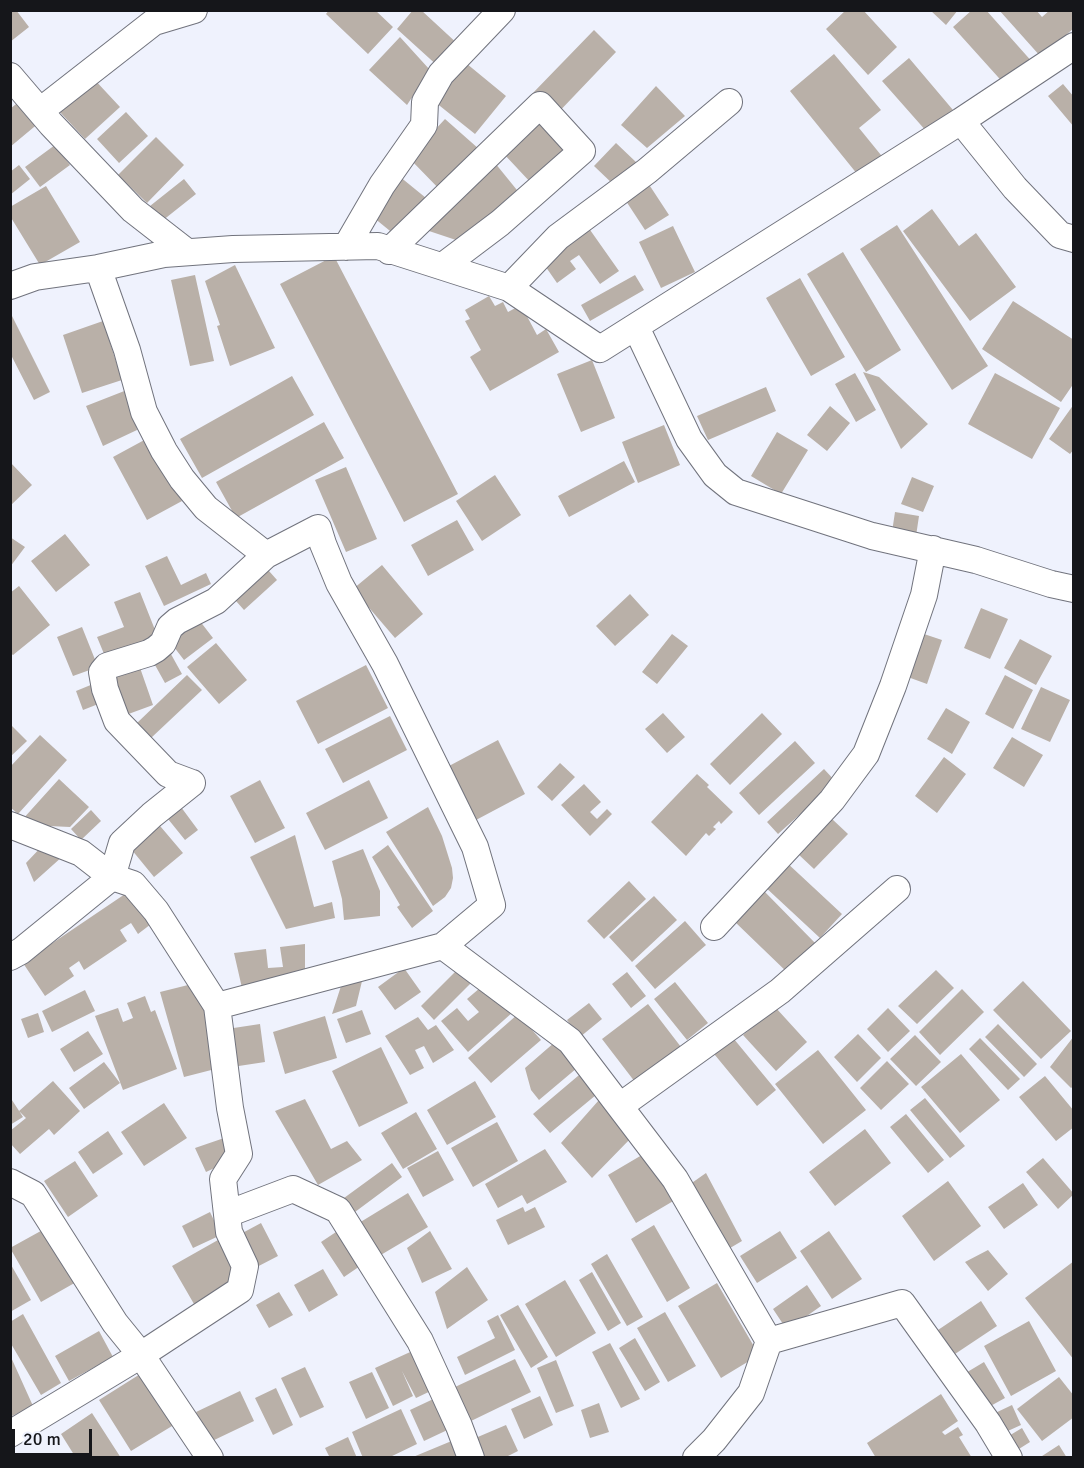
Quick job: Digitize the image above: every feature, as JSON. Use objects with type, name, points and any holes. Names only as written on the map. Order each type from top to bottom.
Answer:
[{"type":"street","points":[[40,111],[154,22],[194,10]]},
{"type":"street","points":[[346,247],[382,185],[424,125],[425,102],[441,74],[502,10]]},
{"type":"street","points":[[10,286],[35,276],[98,268],[164,254],[378,246],[509,288],[600,349],[961,121],[1074,46]]},
{"type":"street","points":[[10,76],[133,210],[187,252]]},
{"type":"street","points":[[509,288],[558,237],[647,171],[729,102]]},
{"type":"street","points":[[388,251],[540,105],[582,151],[500,223],[443,266]]},
{"type":"street","points":[[961,121],[1015,188],[1060,235],[1074,239]]},
{"type":"street","points":[[98,268],[127,351],[144,412],[164,451],[182,479],[206,508],[266,555]]},
{"type":"street","points":[[636,327],[689,439],[715,475],[736,492],[872,536],[976,560],[1074,589]]},
{"type":"street","points":[[10,957],[21,951],[112,877],[122,843],[192,783],[168,774],[117,721],[105,689],[102,672],[107,666],[156,649],[163,643],[170,627],[177,621],[216,601],[266,555],[318,528],[339,583],[386,663],[475,847],[492,905],[443,946],[217,1006]]},
{"type":"street","points":[[714,927],[832,800],[866,754],[893,686],[924,595],[933,549]]},
{"type":"street","points":[[10,825],[81,853],[112,877],[134,884],[156,911],[217,1006],[230,1108],[239,1154],[224,1179],[227,1214],[229,1232],[245,1266],[240,1290],[141,1355],[10,1434]]},
{"type":"street","points":[[620,1106],[780,991],[897,889]]},
{"type":"street","points":[[443,946],[570,1041],[675,1179],[768,1341],[751,1393],[714,1440],[696,1458]]},
{"type":"street","points":[[10,1182],[33,1194],[115,1323],[141,1355],[210,1458]]},
{"type":"street","points":[[227,1214],[293,1189],[338,1210],[420,1341],[471,1458]]},
{"type":"street","points":[[768,1341],[902,1304],[988,1423],[1009,1458]]},
{"type":"building","points":[[10,10],[16,10],[29,27],[10,42]]},
{"type":"building","points":[[329,10],[375,10],[393,27],[368,54],[326,14]]},
{"type":"building","points":[[413,10],[421,10],[460,46],[440,68],[397,29]]},
{"type":"building","points":[[846,10],[863,10],[897,47],[868,75],[826,29]]},
{"type":"building","points":[[930,10],[958,10],[946,25]]},
{"type":"building","points":[[972,10],[986,10],[1034,64],[1007,87],[953,27]]},
{"type":"building","points":[[999,10],[1036,10],[1042,17],[1050,10],[1074,10],[1074,28],[1041,57]]},
{"type":"building","points":[[594,30],[616,52],[553,118],[530,96]]},
{"type":"building","points":[[400,37],[430,70],[407,105],[369,70]]},
{"type":"building","points":[[834,54],[881,110],[859,128],[885,160],[862,180],[790,91]]},
{"type":"building","points":[[909,58],[953,110],[927,132],[882,81]]},
{"type":"building","points":[[461,59],[506,96],[475,134],[430,98]]},
{"type":"building","points":[[93,78],[120,107],[85,139],[58,110]]},
{"type":"building","points":[[1063,84],[1074,97],[1074,127],[1048,96]]},
{"type":"building","points":[[656,86],[685,116],[647,148],[621,125]]},
{"type":"building","points":[[21,100],[40,122],[10,147],[10,109]]},
{"type":"building","points":[[126,112],[148,136],[119,163],[97,139]]},
{"type":"building","points":[[539,118],[569,150],[532,184],[503,153]]},
{"type":"building","points":[[445,119],[488,157],[445,195],[409,158]]},
{"type":"building","points":[[156,137],[184,165],[147,203],[118,175]]},
{"type":"building","points":[[616,143],[637,163],[615,186],[594,166]]},
{"type":"building","points":[[55,145],[70,165],[40,187],[25,167]]},
{"type":"building","points":[[495,163],[521,195],[459,241],[417,227]]},
{"type":"building","points":[[19,165],[30,179],[10,195],[10,172]]},
{"type":"building","points":[[399,176],[426,198],[395,235],[368,213]]},
{"type":"building","points":[[184,179],[196,194],[162,221],[150,206]]},
{"type":"building","points":[[648,183],[669,215],[645,230],[624,198]]},
{"type":"building","points":[[46,186],[80,242],[40,265],[10,216],[10,207]]},
{"type":"building","points":[[932,209],[959,246],[976,233],[1016,287],[970,321],[903,231]]},
{"type":"building","points":[[897,225],[988,366],[952,390],[860,249]]},
{"type":"building","points":[[673,226],[695,272],[661,288],[639,242]]},
{"type":"building","points":[[588,227],[619,271],[600,284],[579,255],[570,261],[576,269],[557,283],[541,260]]},
{"type":"building","points":[[843,252],[901,350],[866,372],[807,274]]},
{"type":"building","points":[[334,256],[458,494],[404,522],[280,284]]},
{"type":"building","points":[[235,265],[275,348],[230,366],[217,326],[220,325],[205,281]]},
{"type":"building","points":[[195,275],[214,361],[190,366],[171,280]]},
{"type":"building","points":[[635,275],[644,290],[590,321],[581,305]]},
{"type":"building","points":[[800,278],[845,357],[811,376],[766,298]]},
{"type":"building","points":[[489,296],[495,306],[503,302],[508,312],[521,305],[537,335],[546,329],[559,352],[490,391],[470,357],[481,350],[465,321],[470,319],[465,310]]},
{"type":"building","points":[[1013,301],[1074,340],[1074,383],[1061,402],[982,349]]},
{"type":"building","points":[[10,312],[50,392],[34,400],[10,353]]},
{"type":"building","points":[[103,321],[122,380],[82,393],[63,335]]},
{"type":"building","points":[[592,360],[615,418],[581,432],[557,374]]},
{"type":"building","points":[[863,372],[879,377],[928,424],[901,449]]},
{"type":"building","points":[[855,373],[876,410],[856,422],[835,384]]},
{"type":"building","points":[[995,373],[1060,408],[1032,459],[968,424]]},
{"type":"building","points":[[292,376],[314,415],[202,478],[180,439]]},
{"type":"building","points":[[766,387],[776,411],[708,440],[697,416]]},
{"type":"building","points":[[132,388],[137,430],[103,446],[86,406]]},
{"type":"building","points":[[1074,404],[1074,449],[1070,454],[1049,439]]},
{"type":"building","points":[[830,406],[850,423],[827,451],[807,435]]},
{"type":"building","points":[[324,422],[344,458],[236,518],[216,482]]},
{"type":"building","points":[[664,425],[680,465],[638,483],[622,442]]},
{"type":"building","points":[[777,432],[808,450],[781,494],[751,476]]},
{"type":"building","points":[[148,438],[182,501],[147,520],[113,457]]},
{"type":"building","points":[[624,461],[635,482],[569,517],[558,496]]},
{"type":"building","points":[[10,462],[32,485],[10,506]]},
{"type":"building","points":[[346,467],[377,539],[346,552],[315,480]]},
{"type":"building","points":[[495,475],[521,515],[482,541],[456,501]]},
{"type":"building","points":[[912,477],[934,486],[923,512],[901,504]]},
{"type":"building","points":[[895,512],[919,516],[916,536],[892,532]]},
{"type":"building","points":[[457,520],[474,550],[428,576],[411,545]]},
{"type":"building","points":[[65,534],[90,565],[56,592],[31,561]]},
{"type":"building","points":[[10,537],[25,547],[10,567]]},
{"type":"building","points":[[167,556],[181,585],[206,573],[211,584],[164,606],[145,566]]},
{"type":"building","points":[[261,562],[277,580],[244,610],[228,592]]},
{"type":"building","points":[[382,565],[423,614],[395,638],[353,589]]},
{"type":"building","points":[[19,586],[50,625],[13,655],[10,653],[10,593]]},
{"type":"building","points":[[140,592],[159,640],[107,661],[97,637],[124,627],[114,602]]},
{"type":"building","points":[[630,594],[649,615],[615,646],[596,626]]},
{"type":"building","points":[[981,608],[1008,619],[990,659],[964,648]]},
{"type":"building","points":[[196,616],[213,638],[184,660],[167,638]]},
{"type":"building","points":[[82,627],[98,667],[73,676],[57,637]]},
{"type":"building","points":[[921,633],[942,640],[927,684],[905,676]]},
{"type":"building","points":[[672,634],[688,646],[657,684],[642,672]]},
{"type":"building","points":[[1020,639],[1052,656],[1036,685],[1004,668]]},
{"type":"building","points":[[216,643],[247,680],[219,704],[187,667]]},
{"type":"building","points":[[167,647],[182,674],[165,683],[150,656]]},
{"type":"building","points":[[138,662],[153,705],[123,716],[108,673]]},
{"type":"building","points":[[366,665],[388,708],[318,744],[296,701]]},
{"type":"building","points":[[187,675],[202,690],[151,738],[137,723]]},
{"type":"building","points":[[1005,675],[1033,690],[1013,729],[985,714]]},
{"type":"building","points":[[98,682],[106,701],[83,710],[76,691]]},
{"type":"building","points":[[1041,687],[1070,700],[1050,742],[1021,729]]},
{"type":"building","points":[[946,708],[970,722],[952,754],[927,739]]},
{"type":"building","points":[[663,713],[685,737],[667,753],[645,729]]},
{"type":"building","points":[[762,713],[782,734],[730,785],[710,764]]},
{"type":"building","points":[[390,716],[407,750],[343,783],[325,749]]},
{"type":"building","points":[[10,724],[27,741],[10,757]]},
{"type":"building","points":[[40,735],[67,760],[18,814],[10,807],[10,767]]},
{"type":"building","points":[[1012,737],[1043,755],[1024,787],[993,768]]},
{"type":"building","points":[[498,740],[525,794],[476,820],[449,766]]},
{"type":"building","points":[[795,741],[815,763],[759,815],[739,793]]},
{"type":"building","points":[[944,757],[966,774],[937,813],[915,796]]},
{"type":"building","points":[[560,763],[575,777],[552,801],[537,787]]},
{"type":"building","points":[[824,769],[836,782],[778,834],[767,822]]},
{"type":"building","points":[[697,774],[733,812],[721,824],[719,821],[713,827],[716,829],[709,836],[706,833],[686,856],[651,822]]},
{"type":"building","points":[[59,779],[89,807],[70,827],[28,825],[22,820]]},
{"type":"building","points":[[260,780],[285,828],[255,843],[230,796]]},
{"type":"building","points":[[369,780],[388,818],[325,850],[306,813]]},
{"type":"building","points":[[584,784],[601,802],[590,812],[597,819],[607,809],[612,814],[590,836],[561,805]]},
{"type":"building","points":[[178,803],[198,830],[185,840],[164,814]]},
{"type":"building","points":[[428,807],[442,836],[453,878],[451,888],[445,897],[433,906],[386,832]]},
{"type":"building","points":[[91,810],[101,821],[81,840],[71,829]]},
{"type":"building","points":[[831,818],[848,834],[814,869],[797,853]]},
{"type":"building","points":[[155,820],[183,853],[154,877],[127,844]]},
{"type":"building","points":[[295,835],[314,907],[332,902],[335,918],[286,929],[250,857]]},
{"type":"building","points":[[44,844],[63,856],[34,882],[26,863]]},
{"type":"building","points":[[388,845],[433,911],[412,928],[397,907],[400,905],[372,857]]},
{"type":"building","points":[[363,849],[380,891],[380,916],[344,920],[342,899],[332,861]]},
{"type":"building","points":[[785,861],[842,914],[820,938],[763,885]]},
{"type":"building","points":[[629,881],[646,899],[604,939],[587,921]]},
{"type":"building","points":[[763,890],[818,946],[790,975],[734,921]]},
{"type":"building","points":[[128,892],[155,921],[138,934],[131,923],[120,930],[127,941],[84,970],[79,961],[69,968],[74,976],[45,996],[23,963]]},
{"type":"building","points":[[654,896],[677,920],[632,962],[609,937]]},
{"type":"building","points":[[685,921],[706,945],[655,989],[635,966]]},
{"type":"building","points":[[305,944],[305,975],[242,988],[234,953],[266,949],[268,968],[283,967],[280,947]]},
{"type":"building","points":[[461,966],[475,979],[434,1020],[421,1006]]},
{"type":"building","points":[[404,968],[421,992],[395,1010],[378,987]]},
{"type":"building","points":[[936,970],[954,988],[917,1024],[898,1006]]},
{"type":"building","points":[[627,972],[646,996],[631,1008],[612,984]]},
{"type":"building","points":[[363,977],[356,1006],[332,1014],[341,986]]},
{"type":"building","points":[[1023,981],[1071,1031],[1041,1059],[993,1010]]},
{"type":"building","points":[[200,982],[223,1067],[184,1077],[160,992]]},
{"type":"building","points":[[487,982],[513,1012],[468,1052],[441,1021],[457,1008],[468,1021],[479,1012],[467,999]]},
{"type":"building","points":[[675,982],[708,1023],[687,1040],[654,999]]},
{"type":"building","points":[[962,989],[984,1012],[940,1055],[919,1032]]},
{"type":"building","points":[[85,990],[95,1011],[52,1032],[42,1011]]},
{"type":"building","points":[[145,996],[151,1012],[155,1010],[177,1069],[123,1090],[95,1016],[118,1008],[123,1022],[133,1018],[127,1003]]},
{"type":"building","points":[[589,1003],[602,1019],[580,1037],[567,1020]]},
{"type":"building","points":[[648,1004],[681,1047],[635,1082],[602,1039]]},
{"type":"building","points":[[776,1008],[807,1042],[776,1071],[743,1035]]},
{"type":"building","points":[[888,1008],[910,1031],[888,1052],[867,1029]]},
{"type":"building","points":[[362,1010],[371,1034],[346,1043],[337,1019]]},
{"type":"building","points":[[38,1013],[44,1032],[28,1038],[21,1019]]},
{"type":"building","points":[[518,1014],[541,1040],[491,1083],[468,1058]]},
{"type":"building","points":[[325,1016],[337,1058],[285,1074],[273,1032]]},
{"type":"building","points":[[418,1017],[428,1030],[436,1025],[454,1050],[433,1063],[424,1046],[415,1050],[424,1068],[410,1075],[385,1036]]},
{"type":"building","points":[[260,1024],[265,1062],[232,1067],[227,1029]]},
{"type":"building","points":[[998,1024],[1037,1064],[1024,1077],[985,1037]]},
{"type":"building","points":[[88,1031],[103,1054],[74,1072],[60,1049]]},
{"type":"building","points":[[729,1033],[776,1090],[757,1106],[710,1049]]},
{"type":"building","points":[[858,1034],[881,1058],[857,1082],[834,1057]]},
{"type":"building","points":[[915,1035],[941,1062],[916,1086],[890,1059]]},
{"type":"building","points":[[1074,1036],[1074,1086],[1071,1088],[1050,1067]]},
{"type":"building","points":[[980,1038],[1020,1079],[1008,1090],[969,1049]]},
{"type":"building","points":[[555,1042],[577,1068],[539,1100],[531,1090],[525,1068]]},
{"type":"building","points":[[381,1047],[408,1103],[359,1127],[332,1071]]},
{"type":"building","points":[[818,1050],[866,1110],[823,1144],[775,1084]]},
{"type":"building","points":[[961,1054],[1000,1100],[960,1133],[921,1087]]},
{"type":"building","points":[[887,1061],[909,1084],[881,1110],[860,1088]]},
{"type":"building","points":[[104,1062],[120,1083],[84,1109],[69,1088]]},
{"type":"building","points":[[585,1070],[602,1090],[550,1133],[533,1114]]},
{"type":"building","points":[[1045,1076],[1074,1111],[1074,1127],[1056,1141],[1019,1097]]},
{"type":"building","points":[[53,1081],[80,1111],[54,1135],[49,1129],[20,1154],[10,1143],[10,1131],[26,1118],[19,1111]]},
{"type":"building","points":[[475,1081],[496,1117],[447,1145],[427,1110]]},
{"type":"building","points":[[10,1097],[23,1117],[10,1125]]},
{"type":"building","points":[[925,1098],[965,1146],[950,1158],[910,1110]]},
{"type":"building","points":[[305,1099],[331,1149],[347,1141],[362,1160],[318,1185],[275,1111]]},
{"type":"building","points":[[599,1100],[631,1138],[592,1178],[561,1143]]},
{"type":"building","points":[[164,1103],[187,1138],[144,1166],[121,1132]]},
{"type":"building","points":[[416,1112],[437,1149],[403,1169],[381,1133]]},
{"type":"building","points":[[906,1114],[944,1160],[928,1173],[890,1127]]},
{"type":"building","points":[[497,1122],[518,1161],[473,1187],[451,1148]]},
{"type":"building","points":[[865,1129],[891,1163],[835,1206],[809,1172]]},
{"type":"building","points":[[108,1131],[123,1154],[93,1174],[78,1152]]},
{"type":"building","points":[[230,1136],[234,1159],[206,1172],[195,1148]]},
{"type":"building","points":[[545,1149],[567,1182],[527,1204],[522,1195],[498,1208],[485,1184]]},
{"type":"building","points":[[438,1151],[454,1180],[423,1197],[407,1168]]},
{"type":"building","points":[[647,1152],[675,1200],[636,1223],[608,1175]]},
{"type":"building","points":[[1043,1158],[1074,1194],[1058,1209],[1026,1172]]},
{"type":"building","points":[[75,1161],[98,1196],[68,1217],[44,1181]]},
{"type":"building","points":[[392,1163],[402,1177],[355,1212],[344,1198]]},
{"type":"building","points":[[706,1173],[742,1241],[725,1251],[686,1187]]},
{"type":"building","points":[[948,1181],[981,1226],[934,1261],[902,1216]]},
{"type":"building","points":[[1023,1183],[1038,1205],[1004,1229],[988,1207]]},
{"type":"building","points":[[408,1193],[428,1227],[374,1259],[354,1226]]},
{"type":"building","points":[[523,1207],[525,1212],[535,1207],[545,1227],[508,1245],[496,1220]]},
{"type":"building","points":[[210,1212],[221,1235],[193,1248],[182,1226]]},
{"type":"building","points":[[261,1223],[278,1256],[251,1270],[235,1237]]},
{"type":"building","points":[[654,1225],[690,1288],[667,1302],[631,1239]]},
{"type":"building","points":[[48,1227],[78,1281],[41,1302],[10,1248]]},
{"type":"building","points":[[339,1230],[363,1264],[344,1277],[321,1242]]},
{"type":"building","points":[[430,1231],[452,1269],[422,1283],[407,1248]]},
{"type":"building","points":[[780,1231],[797,1258],[757,1283],[740,1256]]},
{"type":"building","points":[[829,1231],[862,1279],[832,1299],[800,1251]]},
{"type":"building","points":[[218,1240],[239,1278],[194,1304],[172,1266]]},
{"type":"building","points":[[988,1250],[1008,1274],[988,1291],[965,1262]]},
{"type":"building","points":[[607,1254],[643,1317],[627,1326],[591,1264]]},
{"type":"building","points":[[1074,1261],[1074,1360],[1025,1298]]},
{"type":"building","points":[[10,1263],[31,1300],[10,1312]]},
{"type":"building","points":[[467,1267],[488,1300],[447,1329],[435,1292]]},
{"type":"building","points":[[323,1269],[338,1295],[309,1312],[294,1285]]},
{"type":"building","points":[[592,1272],[621,1323],[608,1331],[579,1280]]},
{"type":"building","points":[[565,1280],[596,1333],[556,1357],[525,1304]]},
{"type":"building","points":[[717,1283],[759,1355],[721,1378],[678,1306]]},
{"type":"building","points":[[807,1285],[821,1306],[787,1330],[773,1309]]},
{"type":"building","points":[[279,1292],[293,1315],[269,1328],[256,1305]]},
{"type":"building","points":[[981,1301],[997,1326],[955,1354],[938,1330]]},
{"type":"building","points":[[518,1305],[548,1357],[531,1368],[500,1315]]},
{"type":"building","points":[[665,1312],[696,1366],[668,1382],[637,1328]]},
{"type":"building","points":[[23,1314],[61,1383],[41,1395],[10,1342],[10,1322]]},
{"type":"building","points":[[498,1315],[515,1350],[465,1375],[457,1357],[495,1338],[487,1321]]},
{"type":"building","points":[[1029,1321],[1056,1371],[1011,1396],[984,1346]]},
{"type":"building","points":[[99,1331],[113,1357],[69,1381],[55,1356]]},
{"type":"building","points":[[635,1338],[660,1382],[645,1391],[619,1348]]},
{"type":"building","points":[[610,1343],[640,1399],[621,1408],[592,1352]]},
{"type":"building","points":[[419,1348],[437,1388],[416,1398],[402,1371],[413,1396],[393,1406],[375,1368]]},
{"type":"building","points":[[10,1355],[33,1406],[12,1416],[10,1412]]},
{"type":"building","points":[[515,1359],[531,1392],[471,1421],[455,1387]]},
{"type":"building","points":[[556,1360],[574,1406],[556,1413],[537,1368]]},
{"type":"building","points":[[984,1362],[1005,1398],[985,1409],[964,1374]]},
{"type":"building","points":[[305,1367],[324,1407],[300,1418],[281,1378]]},
{"type":"building","points":[[145,1371],[177,1423],[131,1451],[99,1400]]},
{"type":"building","points":[[372,1372],[389,1408],[366,1419],[349,1382]]},
{"type":"building","points":[[1059,1377],[1074,1396],[1074,1417],[1042,1441],[1017,1409]]},
{"type":"building","points":[[276,1388],[293,1425],[273,1435],[255,1398]]},
{"type":"building","points":[[240,1391],[254,1421],[210,1442],[196,1412]]},
{"type":"building","points":[[444,1394],[458,1425],[424,1441],[410,1410]]},
{"type":"building","points":[[941,1394],[958,1421],[942,1432],[945,1435],[958,1427],[963,1435],[959,1437],[972,1458],[876,1458],[867,1443]]},
{"type":"building","points":[[540,1396],[553,1425],[524,1439],[511,1409]]},
{"type":"building","points":[[599,1403],[609,1432],[590,1438],[581,1410]]},
{"type":"building","points":[[1012,1405],[1021,1425],[999,1435],[991,1415]]},
{"type":"building","points":[[401,1409],[417,1444],[388,1458],[363,1458],[352,1432]]},
{"type":"building","points":[[92,1413],[121,1458],[76,1458],[61,1434]]},
{"type":"building","points":[[506,1425],[518,1451],[504,1458],[473,1458],[466,1442]]},
{"type":"building","points":[[1022,1428],[1030,1442],[1011,1454],[1002,1440]]},
{"type":"building","points":[[348,1437],[357,1458],[330,1458],[325,1448]]},
{"type":"building","points":[[454,1440],[461,1457],[413,1457]]},
{"type":"building","points":[[1059,1445],[1067,1458],[1039,1458]]}]
